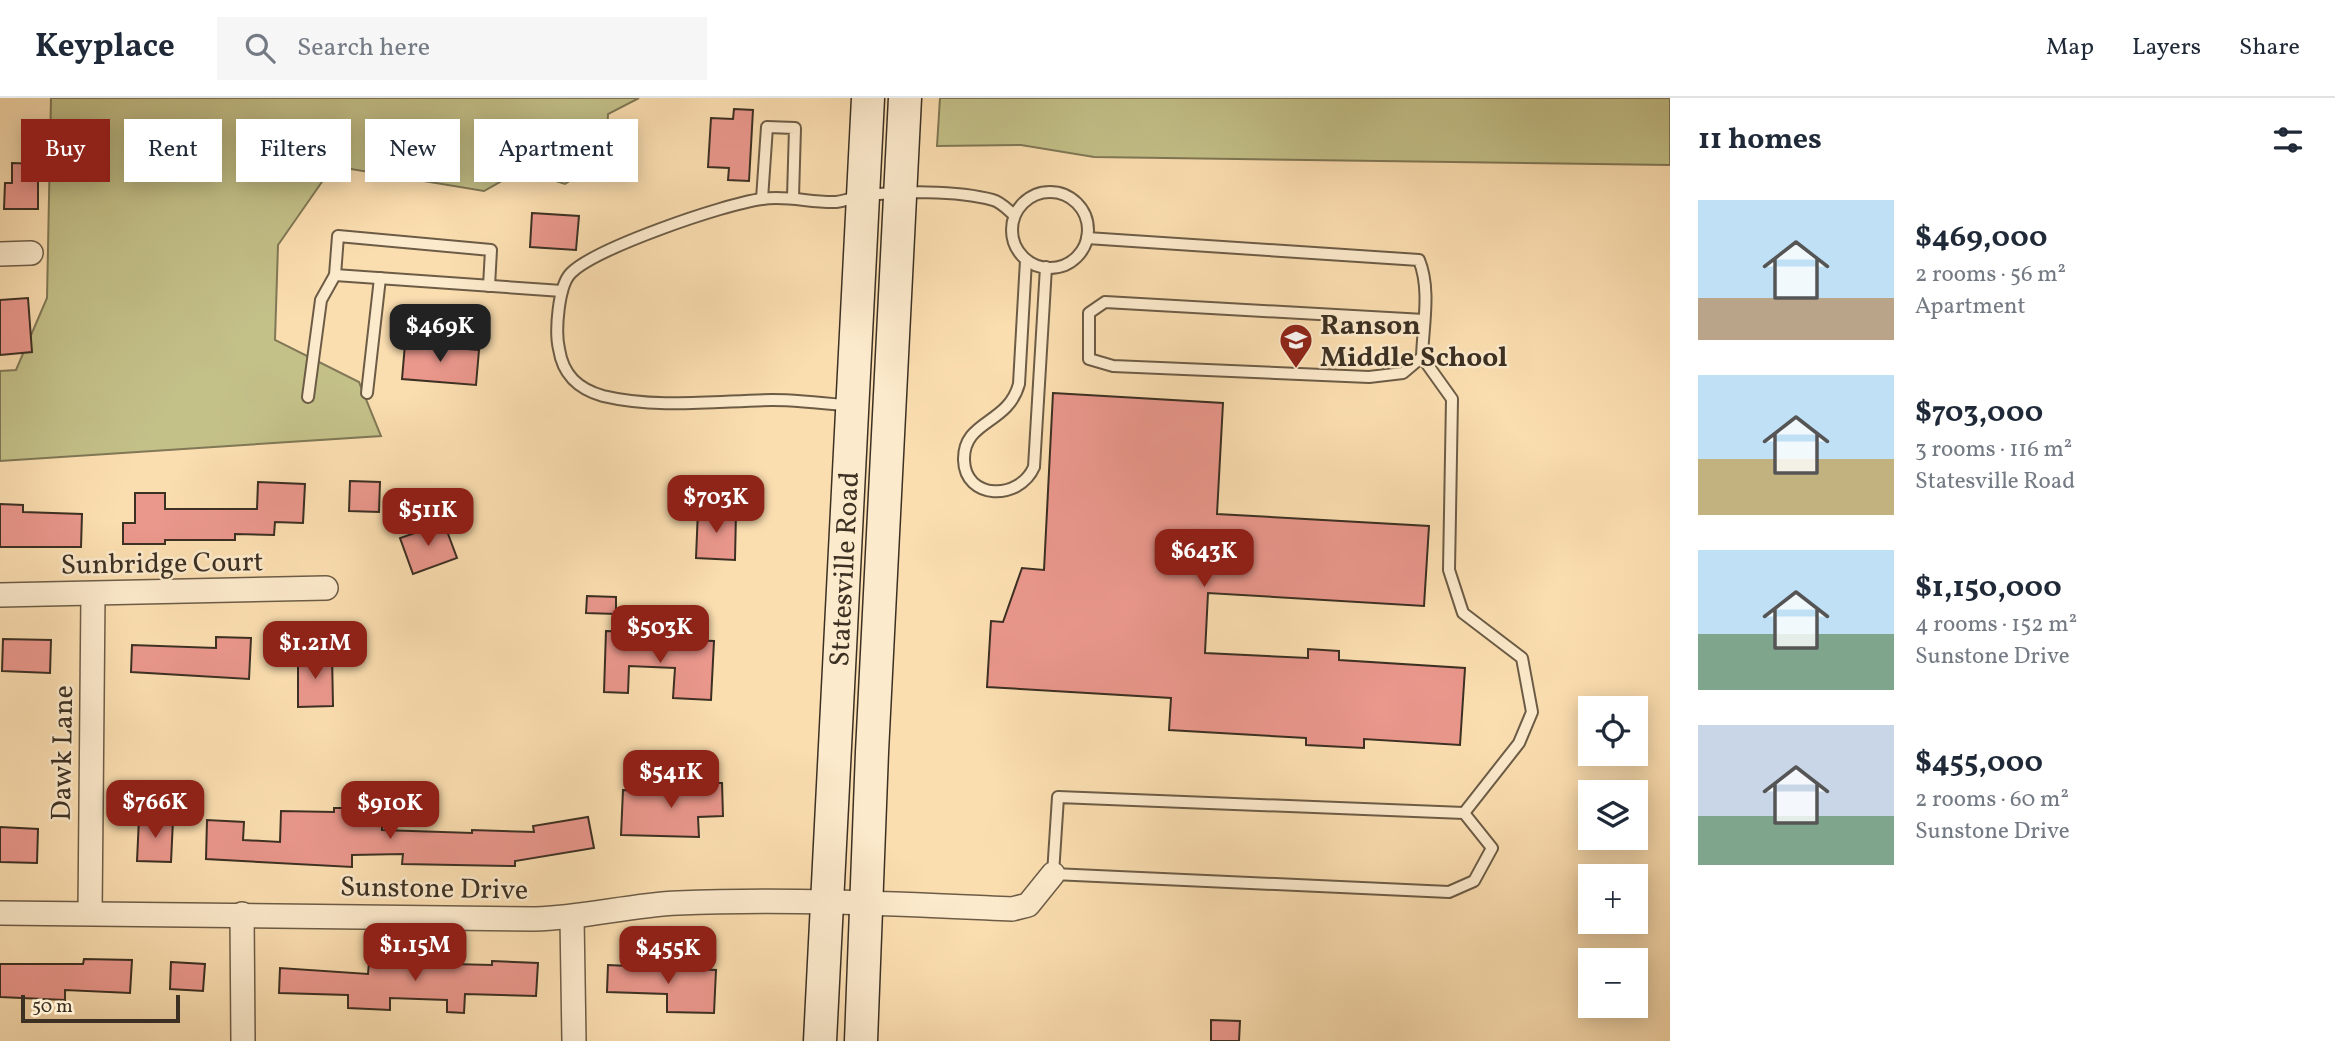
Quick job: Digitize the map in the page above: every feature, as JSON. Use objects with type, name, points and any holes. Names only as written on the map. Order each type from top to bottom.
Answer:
[{"type":"main road","name":"Statesville Road","points":[[820,1041],[825,901],[868,98]]},
{"type":"main road","name":"Statesville Road","points":[[861,1041],[905,98]]},
{"type":"street","points":[[0,254],[31,253]]},
{"type":"street","name":"Sunbridge Court","points":[[0,595],[326,588]]},
{"type":"street","name":"Dawk Lane","points":[[90,913],[93,594]]},
{"type":"street","name":"Sunstone Drive","points":[[0,913],[572,918],[675,903],[825,901],[1012,909],[1028,905],[1054,874]]},
{"type":"street","points":[[242,914],[243,1041]]},
{"type":"street","points":[[572,918],[574,1041]]},
{"type":"lane","points":[[762,199],[767,127],[795,128],[793,197]]},
{"type":"lane","points":[[1026,260],[1046,267],[1063,266],[1074,259],[1087,238],[1084,212],[1076,202],[1054,192],[1030,197],[1014,215],[1013,240],[1026,260],[1019,384],[1008,408],[973,432],[965,445],[964,462],[968,475],[979,486],[992,491],[1005,493],[1018,487],[1030,477],[1034,467],[1046,267]]},
{"type":"lane","points":[[851,406],[786,400],[697,403],[634,400],[589,391],[571,379],[560,357],[557,331],[562,292],[568,275],[583,264],[675,225],[762,199],[793,197],[835,202],[863,196],[900,193],[996,200],[1014,215]]},
{"type":"lane","points":[[308,397],[321,300],[335,275],[338,236],[491,250],[489,286]]},
{"type":"lane","points":[[1087,238],[1419,260],[1426,275],[1422,357],[1452,399],[1449,570],[1463,613],[1522,658],[1532,712],[1518,743],[1464,813]]},
{"type":"lane","points":[[335,275],[562,292]]},
{"type":"lane","points":[[367,393],[380,278]]},
{"type":"lane","points":[[1422,357],[1403,373],[1369,377],[1113,366],[1089,359],[1089,313],[1105,302],[1424,320]]},
{"type":"lane","points":[[1058,797],[1464,813],[1492,848],[1474,881],[1449,892],[1054,874],[1058,797]]},
{"type":"shaded area","points":[[51,98],[639,98],[608,114],[608,119],[474,119],[474,182],[500,182],[484,191],[430,182],[460,182],[460,119],[365,119],[365,171],[351,169],[351,119],[236,119],[236,182],[322,182],[278,245],[275,340],[359,382],[381,436],[0,461],[0,371],[16,370],[47,298],[49,182],[110,182],[110,119],[51,119]]},
{"type":"shaded area","points":[[940,98],[1670,98],[1670,165],[1094,157],[1021,145],[937,146]]},
{"type":"building","points":[[734,109],[753,110],[749,181],[728,180],[729,168],[708,167],[711,118],[733,119]]},
{"type":"building","points":[[12,163],[21,163],[21,182],[38,182],[38,209],[4,209],[5,183],[12,183]]},
{"type":"building","points":[[532,213],[579,216],[576,250],[530,247]]},
{"type":"building","points":[[28,298],[32,352],[0,355],[0,300]]},
{"type":"building","points":[[405,344],[479,350],[476,385],[402,379]]},
{"type":"building","points":[[1053,393],[1223,403],[1217,514],[1429,526],[1424,606],[1208,593],[1205,653],[1308,658],[1308,649],[1339,651],[1339,660],[1465,668],[1460,745],[1364,739],[1364,748],[1306,745],[1306,738],[1169,730],[1171,698],[987,687],[991,621],[1003,622],[1022,568],[1044,570]]},
{"type":"building","points":[[350,481],[380,482],[379,512],[349,511]]},
{"type":"building","points":[[258,482],[305,484],[303,523],[275,522],[274,535],[235,534],[235,540],[165,540],[165,544],[123,544],[123,523],[135,523],[135,493],[165,493],[165,509],[257,509]]},
{"type":"building","points":[[0,504],[23,505],[23,512],[82,514],[81,547],[0,547]]},
{"type":"building","points":[[698,510],[736,511],[735,560],[696,558]]},
{"type":"building","points":[[444,523],[457,558],[413,574],[400,538]]},
{"type":"building","points":[[587,596],[616,597],[616,614],[586,613]]},
{"type":"building","points":[[606,631],[631,632],[630,645],[687,648],[688,640],[714,641],[711,700],[673,698],[675,668],[629,666],[628,693],[604,692]]},
{"type":"building","points":[[216,637],[251,638],[249,679],[131,672],[132,645],[216,648]]},
{"type":"building","points":[[3,639],[51,640],[50,673],[2,671]]},
{"type":"building","points":[[332,654],[333,706],[298,707],[298,655]]},
{"type":"building","points":[[675,783],[722,783],[723,816],[698,817],[699,837],[621,835],[623,790],[675,792]]},
{"type":"building","points":[[182,790],[185,807],[165,810],[162,793]]},
{"type":"building","points":[[334,808],[382,808],[382,830],[534,832],[533,826],[588,817],[594,848],[515,861],[515,866],[402,864],[403,854],[352,855],[352,867],[206,859],[207,820],[244,822],[243,840],[280,842],[281,811],[334,812]]},
{"type":"building","points":[[139,818],[173,820],[171,862],[137,861]]},
{"type":"building","points":[[0,827],[38,829],[37,863],[0,862]]},
{"type":"building","points":[[84,959],[132,960],[130,993],[65,990],[65,1000],[0,997],[0,964],[83,964]]},
{"type":"building","points":[[492,961],[538,963],[536,996],[465,994],[464,1013],[447,1012],[447,1000],[390,998],[390,1010],[348,1008],[348,995],[279,993],[280,968],[368,974],[369,962],[492,965]]},
{"type":"building","points":[[171,962],[205,964],[203,991],[170,989]]},
{"type":"building","points":[[608,965],[716,970],[714,1013],[667,1012],[667,994],[607,992]]},
{"type":"building","points":[[1211,1020],[1240,1021],[1239,1041],[1211,1041]]},
{"type":"place","name":"Ranson Middle School","points":[[1296,370]]}]
